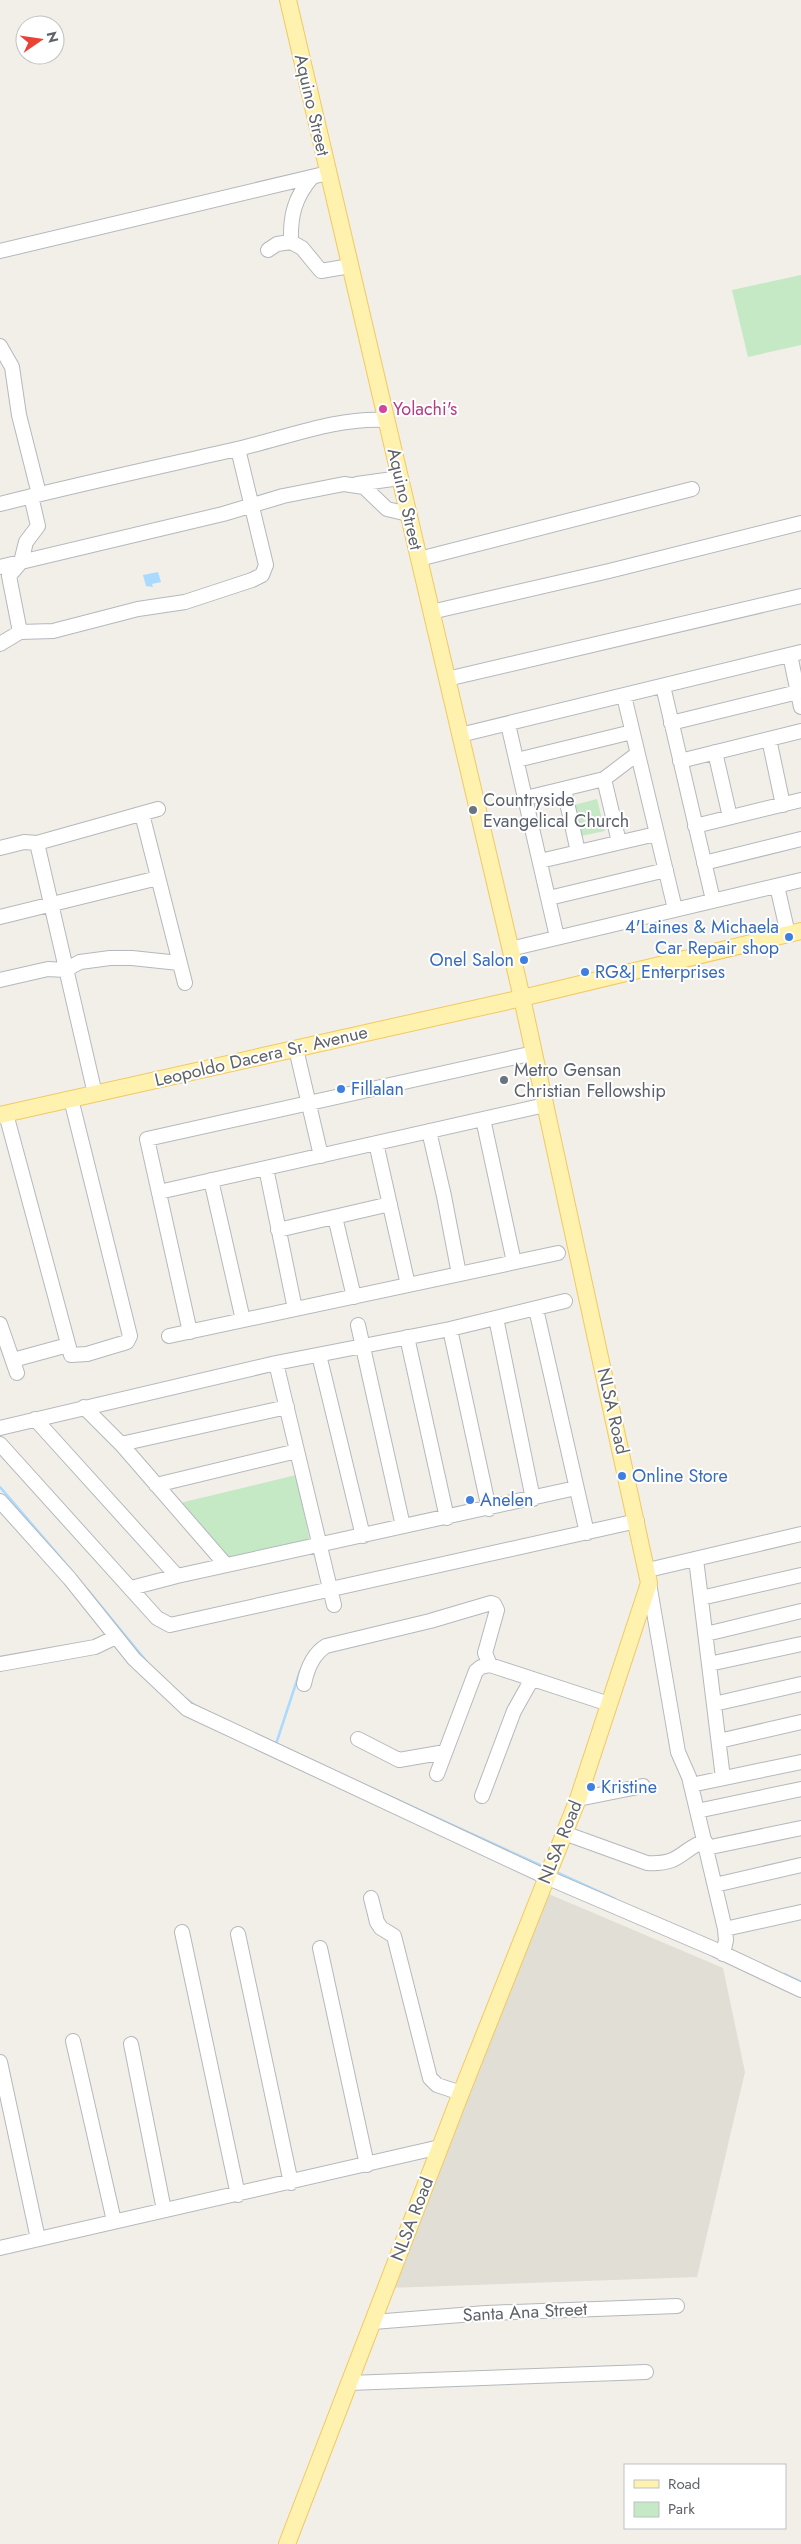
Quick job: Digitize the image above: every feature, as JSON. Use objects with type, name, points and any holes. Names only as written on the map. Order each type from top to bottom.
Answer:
[{"type":"main road","name":"Aquino Street","points":[[288,0],[320,175],[350,266],[522,998]]},
{"type":"main road","name":"Leopoldo Dacera Sr. Avenue","points":[[3,1114],[522,998],[794,933]]},
{"type":"main road","name":"NLSA Road","points":[[287,2544],[461,2093],[578,1799],[649,1576],[522,998]]},
{"type":"street","points":[[291,242],[292,212],[304,186],[320,175]]},
{"type":"street","points":[[0,251],[320,175]]},
{"type":"street","points":[[268,250],[291,242],[302,248],[321,271],[350,266]]},
{"type":"street","points":[[0,346],[12,366],[18,415],[35,495],[38,526],[26,542],[20,562],[9,576],[20,632]]},
{"type":"street","points":[[0,504],[355,420],[386,420]]},
{"type":"street","points":[[0,644],[20,632],[53,631],[138,609],[185,602],[258,578],[262,575],[266,565],[238,449]]},
{"type":"street","points":[[0,567],[300,493],[344,484],[400,478]]},
{"type":"street","points":[[357,484],[372,493],[387,508],[408,514]]},
{"type":"street","points":[[419,559],[692,489]]},
{"type":"street","points":[[431,612],[609,571],[801,523]]},
{"type":"street","points":[[447,679],[801,596]]},
{"type":"street","points":[[460,735],[795,653],[801,707]]},
{"type":"street","points":[[663,686],[713,900]]},
{"type":"street","points":[[671,723],[798,692]]},
{"type":"street","points":[[624,696],[675,909]]},
{"type":"street","points":[[508,724],[518,760],[557,937]]},
{"type":"street","points":[[680,761],[801,731]]},
{"type":"street","points":[[518,760],[632,732]]},
{"type":"street","points":[[769,739],[783,805]]},
{"type":"street","points":[[715,752],[730,817]]},
{"type":"street","points":[[526,798],[604,779],[637,754]]},
{"type":"street","points":[[604,779],[619,842]]},
{"type":"street","points":[[564,789],[578,852]]},
{"type":"street","points":[[695,826],[801,800]]},
{"type":"street","points":[[0,848],[24,842],[37,843],[158,809]]},
{"type":"street","points":[[142,814],[184,983]]},
{"type":"street","points":[[540,861],[656,834]]},
{"type":"street","points":[[704,863],[801,839]]},
{"type":"street","points":[[37,843],[53,905],[65,970],[95,1094]]},
{"type":"street","points":[[549,898],[666,870]]},
{"type":"street","points":[[0,916],[53,905],[158,878]]},
{"type":"street","points":[[510,949],[801,880]]},
{"type":"street","points":[[777,886],[794,933]]},
{"type":"street","points":[[0,980],[48,969],[65,970],[80,962],[120,958],[179,963]]},
{"type":"street","points":[[296,1048],[321,1156]]},
{"type":"street","points":[[190,1332],[148,1140],[534,1053]]},
{"type":"street","points":[[3,1114],[68,1345],[71,1355],[75,1356],[123,1344],[130,1336],[71,1099]]},
{"type":"street","points":[[159,1192],[545,1105]]},
{"type":"street","points":[[484,1119],[514,1262]]},
{"type":"street","points":[[429,1131],[459,1274]]},
{"type":"street","points":[[376,1143],[408,1285]]},
{"type":"street","points":[[266,1168],[295,1309]]},
{"type":"street","points":[[212,1180],[243,1320]]},
{"type":"street","points":[[278,1230],[390,1204]]},
{"type":"street","points":[[336,1217],[354,1297]]},
{"type":"street","points":[[169,1336],[558,1253]]},
{"type":"street","points":[[0,1428],[276,1363],[362,1344],[450,1329],[565,1301]]},
{"type":"street","points":[[536,1309],[587,1533]]},
{"type":"street","points":[[496,1318],[533,1499]]},
{"type":"street","points":[[0,1324],[10,1360],[68,1345]]},
{"type":"street","points":[[358,1325],[404,1526]]},
{"type":"street","points":[[450,1329],[488,1509]]},
{"type":"street","points":[[407,1337],[446,1518]]},
{"type":"street","points":[[319,1355],[363,1536]]},
{"type":"street","points":[[276,1363],[334,1605]]},
{"type":"street","points":[[84,1407],[121,1444],[226,1565]]},
{"type":"street","points":[[121,1444],[287,1407]]},
{"type":"street","points":[[35,1420],[177,1576]]},
{"type":"street","points":[[0,1444],[157,1618],[170,1625],[637,1521]]},
{"type":"street","points":[[156,1484],[297,1451]]},
{"type":"street","points":[[131,1588],[177,1576],[488,1509],[576,1488]]},
{"type":"street","points":[[0,1501],[70,1579],[116,1637],[152,1678],[187,1709],[548,1872],[724,1943],[801,1990]]},
{"type":"street","points":[[724,1943],[715,1885],[691,1785],[678,1752],[649,1576],[696,1559],[801,1534]]},
{"type":"street","points":[[696,1559],[723,1778]]},
{"type":"street","points":[[701,1598],[801,1575]]},
{"type":"street","points":[[304,1684],[308,1668],[318,1653],[326,1646],[430,1621],[491,1603],[494,1604],[497,1610],[485,1653],[490,1665]]},
{"type":"street","points":[[706,1634],[801,1611]]},
{"type":"street","points":[[0,1664],[95,1647],[116,1637]]},
{"type":"street","points":[[709,1664],[801,1644]]},
{"type":"street","points":[[437,1774],[476,1671],[481,1667],[490,1665],[609,1704]]},
{"type":"street","points":[[482,1796],[514,1711],[532,1679]]},
{"type":"street","points":[[714,1704],[801,1684]]},
{"type":"street","points":[[719,1741],[801,1722]]},
{"type":"street","points":[[358,1739],[399,1760],[445,1752]]},
{"type":"street","points":[[691,1785],[801,1762]]},
{"type":"street","points":[[578,1799],[643,1786]]},
{"type":"street","points":[[697,1811],[801,1789]]},
{"type":"street","points":[[564,1833],[597,1846],[653,1863],[674,1860],[696,1844],[705,1845],[801,1828]]},
{"type":"street","points":[[715,1885],[801,1865]]},
{"type":"street","points":[[372,1898],[377,1922],[381,1928],[394,1936],[430,2078],[437,2085],[461,2093]]},
{"type":"street","points":[[724,1943],[801,1912]]},
{"type":"street","points":[[182,1932],[238,2195]]},
{"type":"street","points":[[238,1934],[291,2183]]},
{"type":"street","points":[[320,1948],[367,2165]]},
{"type":"street","points":[[73,2041],[114,2221]]},
{"type":"street","points":[[131,2044],[164,2210]]},
{"type":"street","points":[[0,2062],[38,2240]]},
{"type":"street","points":[[0,2248],[291,2183],[440,2147]]},
{"type":"street","name":"Santa Ana Street","points":[[373,2322],[486,2312],[676,2306]]},
{"type":"street","points":[[349,2383],[646,2372]]},
{"type":"shaded area","points":[[544,1892],[723,1968],[745,2072],[697,2277],[388,2288]]},
{"type":"green space","points":[[801,275],[801,345],[748,357],[732,290]]},
{"type":"green space","points":[[597,799],[605,831],[581,836],[574,805]]},
{"type":"green space","points":[[296,1475],[310,1542],[231,1559],[180,1503]]},
{"type":"water","points":[[158,572],[161,582],[152,584],[153,587],[146,586],[143,575]]},
{"type":"waterway","points":[[0,1487],[72,1571]]},
{"type":"waterway","points":[[87,1589],[147,1662]]},
{"type":"waterway","points":[[276,1744],[300,1671]]},
{"type":"waterway","points":[[185,1698],[197,1707]]},
{"type":"waterway","points":[[358,1782],[544,1867]]},
{"type":"waterway","points":[[556,1872],[615,1899]]},
{"type":"waterway","points":[[784,1974],[801,1982]]},
{"type":"place","name":"Yolachi's","points":[[383,409]]},
{"type":"place","name":"Countryside Evangelical Church","points":[[473,810]]},
{"type":"place","name":"4'Laines & Michaela Car Repair shop","points":[[789,937]]},
{"type":"place","name":"Onel Salon","points":[[524,960]]},
{"type":"place","name":"RG&J Enterprises","points":[[585,972]]},
{"type":"place","name":"Metro Gensan Christian Fellowship","points":[[504,1080]]},
{"type":"place","name":"Fillalan","points":[[341,1089]]},
{"type":"place","name":"Online Store","points":[[622,1476]]},
{"type":"place","name":"Anelen","points":[[470,1500]]},
{"type":"place","name":"Kristine","points":[[591,1787]]}]
